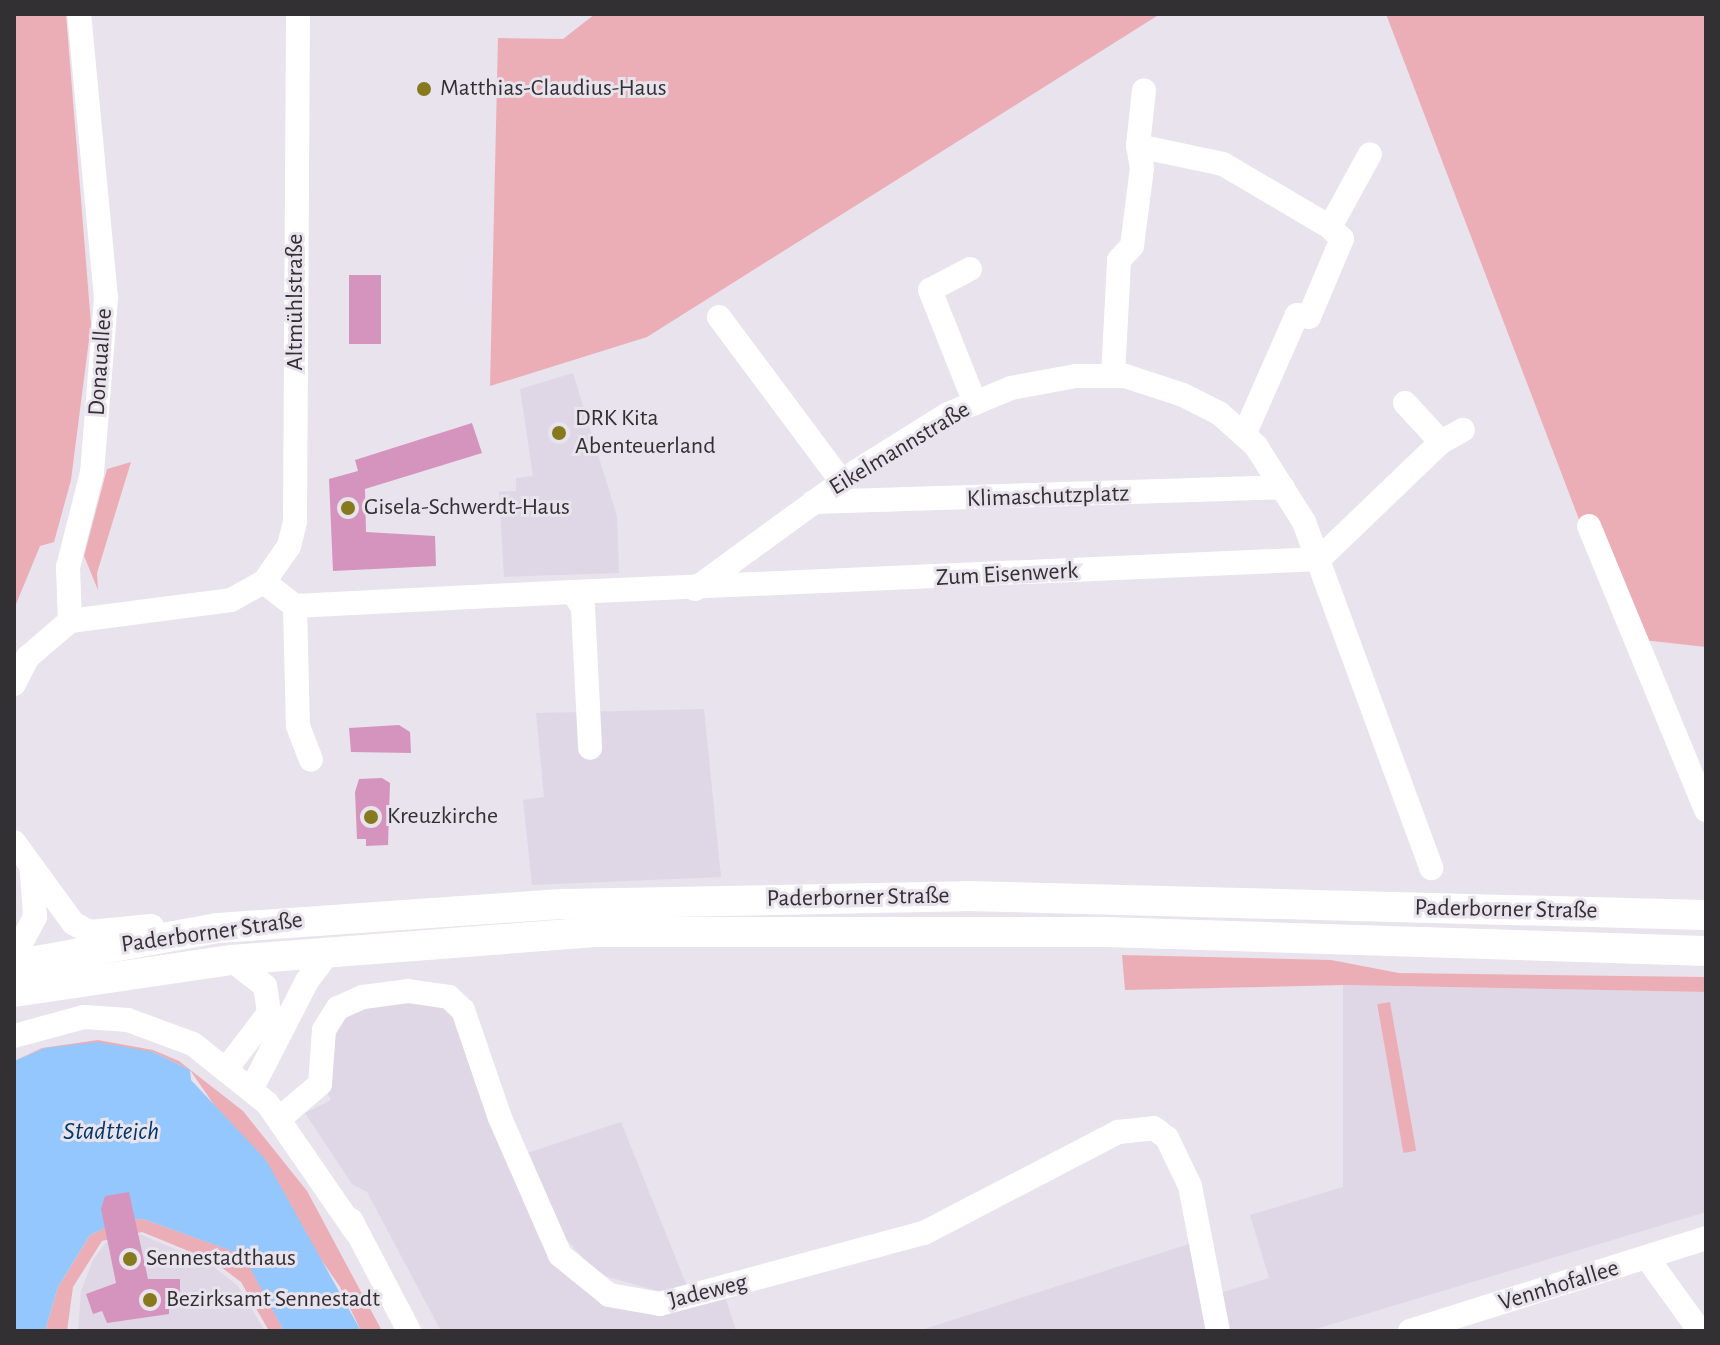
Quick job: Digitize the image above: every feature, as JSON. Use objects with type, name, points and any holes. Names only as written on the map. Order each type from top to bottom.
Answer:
[{"type":"main road","name":"Paderborner Straße","points":[[14,965],[218,928],[535,905],[965,896],[1706,915]]},
{"type":"main road","name":"Paderborner Straße","points":[[14,992],[232,960],[592,932],[954,930],[1706,951]]},
{"type":"street","name":"Donauallee","points":[[70,621],[68,567],[92,473],[106,298],[79,14]]},
{"type":"street","name":"Altmühlstraße","points":[[264,582],[289,546],[295,522],[298,14]]},
{"type":"street","points":[[1113,376],[1119,260],[1132,246],[1142,168],[1138,146],[1144,90]]},
{"type":"street","points":[[1138,146],[1223,164],[1330,227],[1342,239],[1309,317],[1297,315],[1244,435]]},
{"type":"street","points":[[1330,227],[1370,154]]},
{"type":"street","points":[[970,269],[930,290],[975,403]]},
{"type":"street","points":[[719,317],[842,482]]},
{"type":"street","name":"Eikelmannstraße","points":[[695,589],[842,482],[975,403],[1011,388],[1113,376],[1183,395],[1244,435],[1283,487],[1319,559],[1431,868]]},
{"type":"street","points":[[1405,403],[1441,442]]},
{"type":"street","points":[[1319,559],[1441,442],[1463,430]]},
{"type":"street","name":"Klimaschutzplatz","points":[[813,502],[1283,487]]},
{"type":"street","points":[[1589,526],[1706,810]]},
{"type":"street","name":"Zum Eisenwerk","points":[[695,589],[1319,559]]},
{"type":"street","points":[[14,684],[28,657],[70,621],[98,612],[209,606],[264,582],[295,606],[695,589]]},
{"type":"street","points":[[573,592],[583,608],[590,748]]},
{"type":"street","points":[[295,606],[298,726],[311,760]]},
{"type":"street","points":[[14,842],[32,871],[73,923],[89,932],[171,923],[218,928]]},
{"type":"street","points":[[14,956],[35,917],[32,871]]},
{"type":"street","points":[[252,1088],[307,981],[330,951]]},
{"type":"street","points":[[227,1068],[269,1013],[265,986],[232,960]]},
{"type":"street","name":"Jadeweg","points":[[280,1118],[320,1084],[324,1030],[338,1008],[363,997],[408,991],[449,997],[463,1010],[500,1118],[560,1255],[609,1295],[660,1304],[924,1233],[1118,1132],[1154,1128],[1167,1138],[1190,1186],[1218,1331]]},
{"type":"street","points":[[14,1036],[84,1017],[128,1020],[193,1044],[227,1068],[306,1139],[326,1168],[409,1331]]},
{"type":"street","name":"Vennhofallee","points":[[1410,1331],[1648,1259],[1706,1238]]},
{"type":"street","points":[[1648,1259],[1700,1331]]},
{"type":"shaded area","points":[[14,14],[66,14],[91,324],[71,480],[54,542],[40,546],[14,609]]},
{"type":"shaded area","points":[[595,14],[1160,14],[647,337],[490,386],[498,38],[563,39]]},
{"type":"shaded area","points":[[1386,14],[1706,14],[1706,647],[1643,640],[1598,569]]},
{"type":"shaded area","name":"DRK Kita Abenteuerland","points":[[573,373],[617,516],[619,573],[504,577],[499,492],[516,491],[516,478],[533,476],[520,389]]},
{"type":"shaded area","points":[[131,462],[97,573],[98,590],[84,556],[107,469]]},
{"type":"shaded area","points":[[704,709],[721,877],[532,885],[523,800],[544,797],[536,713]]},
{"type":"shaded area","points":[[1122,955],[1331,960],[1399,973],[1706,977],[1706,992],[1343,985],[1125,990]]},
{"type":"shaded area","points":[[1343,985],[1706,992],[1706,1212],[1309,1331],[1226,1331],[1223,1292],[1269,1278],[1250,1215],[1343,1187]]},
{"type":"shaded area","points":[[435,1001],[456,1021],[538,1236],[564,1274],[602,1301],[667,1314],[726,1299],[736,1331],[441,1331],[367,1192],[352,1184],[305,1113],[331,1100],[326,1090],[331,1040],[343,1015],[366,1005]]},
{"type":"shaded area","points":[[1390,1002],[1416,1151],[1403,1153],[1377,1004]]},
{"type":"shaded area","points":[[98,1040],[153,1050],[179,1061],[243,1111],[307,1191],[382,1331],[361,1331],[340,1287],[190,1070],[153,1052],[45,1048],[14,1061],[42,1048]]},
{"type":"shaded area","points":[[621,1122],[687,1286],[658,1291],[598,1274],[562,1235],[527,1153]]},
{"type":"shaded area","points":[[143,1219],[244,1255],[284,1331],[269,1331],[241,1282],[213,1261],[142,1232],[102,1241],[73,1287],[67,1331],[45,1331],[58,1287],[90,1235],[122,1220]]},
{"type":"shaded area","points":[[137,1233],[209,1263],[238,1286],[265,1331],[78,1331],[81,1291],[93,1260],[109,1238]]},
{"type":"shaded area","points":[[1192,1243],[1206,1331],[918,1331]]},
{"type":"water","name":"Stadtteich","points":[[98,1042],[153,1052],[190,1070],[191,1080],[266,1160],[361,1331],[284,1331],[243,1255],[143,1219],[122,1220],[90,1235],[58,1287],[45,1331],[14,1331],[14,1061],[45,1048]]},
{"type":"building","points":[[349,275],[381,275],[381,344],[349,344]]},
{"type":"building","name":"Gisela-Schwerdt-Haus","points":[[472,423],[482,453],[365,489],[366,532],[435,536],[436,566],[333,571],[329,479],[358,471],[355,460]]},
{"type":"building","points":[[399,725],[410,732],[411,753],[351,752],[349,728]]},
{"type":"building","name":"Kreuzkirche","points":[[382,778],[390,783],[388,845],[366,846],[366,839],[357,839],[355,792],[359,779]]},
{"type":"building","name":"Sennestadthaus","points":[[129,1192],[148,1279],[180,1279],[180,1301],[169,1301],[169,1314],[107,1323],[102,1311],[93,1314],[86,1294],[116,1283],[101,1209],[105,1196]]},
{"type":"place","name":"Matthias-Claudius-Haus","points":[[424,89]]},
{"type":"place","name":"DRK Kita Abenteuerland","points":[[559,433]]},
{"type":"place","name":"Gisela-Schwerdt-Haus","points":[[348,508]]},
{"type":"place","name":"Kreuzkirche","points":[[371,817]]},
{"type":"place","name":"Sennestadthaus","points":[[130,1259]]},
{"type":"place","name":"Bezirksamt Sennestadt","points":[[150,1300]]}]
